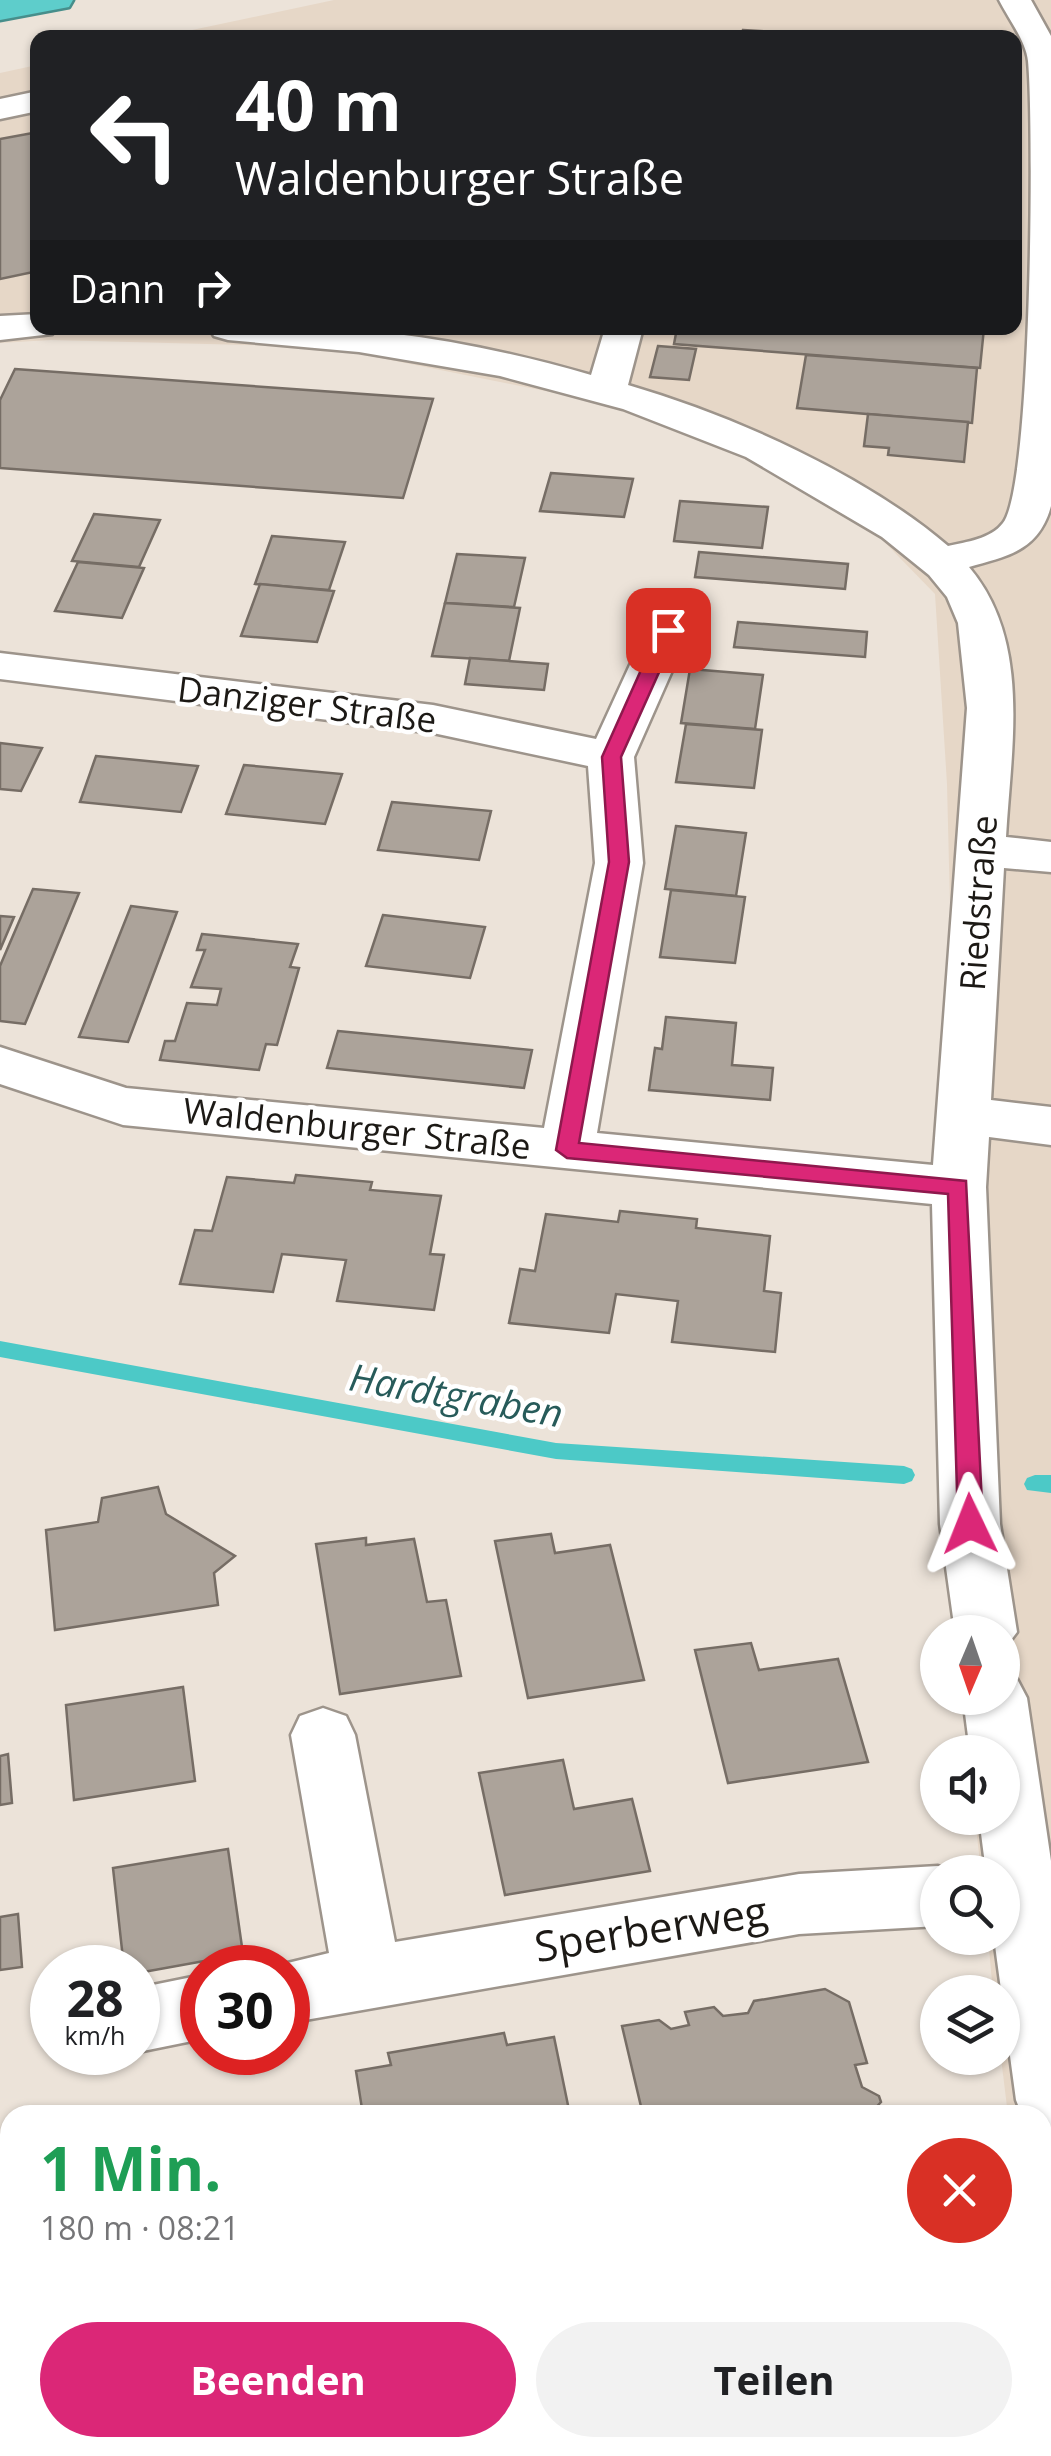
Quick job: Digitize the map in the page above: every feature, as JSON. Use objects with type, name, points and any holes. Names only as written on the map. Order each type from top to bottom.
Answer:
[{"type":"highway","points":[[0,10],[58,0]]},
{"type":"street","points":[[936,562],[1000,546],[1024,528],[1039,472],[1051,194],[1046,56],[1015,0]]},
{"type":"street","points":[[0,108],[30,102]]},
{"type":"street","points":[[0,328],[30,326]]},
{"type":"street","name":"Riedstraße","points":[[362,335],[606,394],[690,419],[761,449],[904,530],[966,593],[990,666],[984,850],[958,1187],[970,1524],[983,1615]]},
{"type":"street","points":[[606,394],[622,335]]},
{"type":"street","points":[[567,1150],[619,862],[611,757],[668,630]]},
{"type":"street","name":"Danziger Straße","points":[[0,666],[433,719],[611,757]]},
{"type":"street","points":[[984,850],[1051,857]]},
{"type":"street","name":"Waldenburger Straße","points":[[0,1065],[123,1106],[958,1187]]},
{"type":"street","points":[[964,1115],[1051,1126]]},
{"type":"street","points":[[997,1715],[1010,1855]]},
{"type":"street","points":[[323,1735],[367,1976]]},
{"type":"street","name":"Sperberweg","points":[[310,1987],[799,1904],[920,1897]]},
{"type":"street","points":[[1020,1930],[1051,2100]]},
{"type":"shaded area","points":[[334,0],[1051,0],[1051,2105],[1007,2105],[1003,2075],[1020,2075],[1020,1975],[991,1975],[990,1955],[1020,1955],[1020,1855],[979,1855],[977,1835],[1020,1835],[1020,1735],[967,1735],[965,1715],[1020,1715],[1020,1615],[955,1615],[943,1498],[955,1106],[947,784],[935,594],[862,519],[670,416],[326,347],[51,340],[0,343],[0,73],[30,67],[30,335],[1022,335],[1022,30],[192,30]]},
{"type":"building","points":[[30,133],[30,273],[0,279],[0,139]]},
{"type":"building","points":[[676,335],[983,335],[980,368],[674,344]]},
{"type":"building","points":[[658,346],[696,349],[689,380],[650,377]]},
{"type":"building","points":[[806,355],[977,368],[972,423],[797,408]]},
{"type":"building","points":[[15,369],[433,399],[403,498],[0,468],[0,400]]},
{"type":"building","points":[[868,414],[968,422],[964,462],[888,455],[889,448],[864,446]]},
{"type":"building","points":[[551,473],[633,479],[624,517],[540,511]]},
{"type":"building","points":[[680,501],[768,507],[762,548],[674,541]]},
{"type":"building","points":[[94,514],[160,520],[139,567],[72,561]]},
{"type":"building","points":[[272,536],[345,542],[329,590],[255,584]]},
{"type":"building","points":[[699,552],[848,564],[845,589],[695,577]]},
{"type":"building","points":[[457,554],[525,558],[514,607],[445,603]]},
{"type":"building","points":[[78,562],[144,568],[122,618],[55,611]]},
{"type":"building","points":[[260,584],[334,591],[317,642],[241,636]]},
{"type":"building","points":[[445,603],[520,608],[509,661],[432,656]]},
{"type":"building","points":[[738,622],[867,632],[865,657],[734,647]]},
{"type":"building","points":[[470,658],[548,664],[544,690],[465,684]]},
{"type":"building","points":[[690,669],[763,675],[755,729],[681,723]]},
{"type":"building","points":[[686,724],[762,730],[754,788],[676,782]]},
{"type":"building","points":[[0,743],[42,748],[21,791],[0,789]]},
{"type":"building","points":[[96,756],[198,766],[181,812],[80,802]]},
{"type":"building","points":[[244,765],[342,774],[325,824],[226,814]]},
{"type":"building","points":[[392,802],[491,811],[479,860],[378,850]]},
{"type":"building","points":[[676,826],[746,833],[736,896],[665,889]]},
{"type":"building","points":[[33,889],[79,893],[25,1024],[0,1021],[0,966]]},
{"type":"building","points":[[671,890],[745,897],[735,963],[660,957]]},
{"type":"building","points":[[131,906],[177,912],[128,1042],[79,1037]]},
{"type":"building","points":[[383,915],[485,927],[470,978],[366,966]]},
{"type":"building","points":[[0,916],[14,917],[0,950]]},
{"type":"building","points":[[202,934],[298,944],[290,967],[299,968],[277,1045],[266,1044],[259,1070],[160,1060],[165,1041],[175,1041],[187,1003],[217,1005],[221,989],[191,987],[205,950],[197,950]]},
{"type":"building","points":[[666,1017],[736,1023],[732,1065],[773,1068],[770,1100],[649,1090],[655,1048],[662,1049]]},
{"type":"building","points":[[338,1031],[532,1050],[524,1088],[327,1068]]},
{"type":"building","points":[[296,1175],[372,1182],[370,1190],[441,1196],[430,1254],[444,1255],[434,1310],[337,1301],[346,1260],[282,1254],[273,1292],[180,1284],[195,1230],[212,1231],[227,1177],[294,1183]]},
{"type":"building","points":[[620,1211],[697,1219],[696,1228],[770,1236],[764,1291],[781,1293],[775,1352],[672,1342],[678,1301],[616,1294],[609,1333],[509,1323],[520,1269],[535,1271],[546,1214],[618,1222]]},
{"type":"building","points":[[158,1487],[166,1514],[235,1556],[214,1573],[218,1605],[55,1630],[46,1530],[98,1522],[102,1498]]},
{"type":"building","points":[[551,1534],[555,1553],[610,1545],[644,1680],[528,1698],[495,1541]]},
{"type":"building","points":[[366,1538],[366,1545],[414,1539],[427,1602],[446,1600],[461,1676],[340,1694],[316,1544]]},
{"type":"building","points":[[751,1643],[759,1670],[838,1659],[868,1762],[728,1783],[695,1650]]},
{"type":"building","points":[[183,1687],[195,1781],[74,1800],[66,1705]]},
{"type":"building","points":[[8,1754],[12,1803],[0,1805],[0,1756]]},
{"type":"building","points":[[563,1760],[574,1809],[632,1799],[650,1871],[505,1895],[479,1773]]},
{"type":"building","points":[[228,1849],[242,1945],[180,1945],[180,1965],[160,1969],[160,1945],[121,1945],[113,1868]]},
{"type":"building","points":[[18,1914],[22,1967],[0,1970],[0,1917]]},
{"type":"building","points":[[825,1989],[849,2002],[867,2063],[855,2065],[862,2087],[879,2096],[881,2102],[641,2105],[622,2026],[659,2020],[671,2029],[689,2025],[685,2012],[714,2007],[723,2016],[748,2013],[754,2001]]},
{"type":"building","points":[[504,2033],[507,2045],[554,2037],[568,2105],[361,2105],[356,2071],[391,2065],[388,2053]]},
{"type":"waterway","name":"Hardtgraben","points":[[0,1349],[556,1451],[904,1475]]},
{"type":"waterway","name":"Hardtgraben","points":[[1035,1484],[1051,1484]]},
{"type":"route","points":[[668,630],[655,669],[611,757],[619,862],[567,1150],[958,1187],[970,1524]]}]
